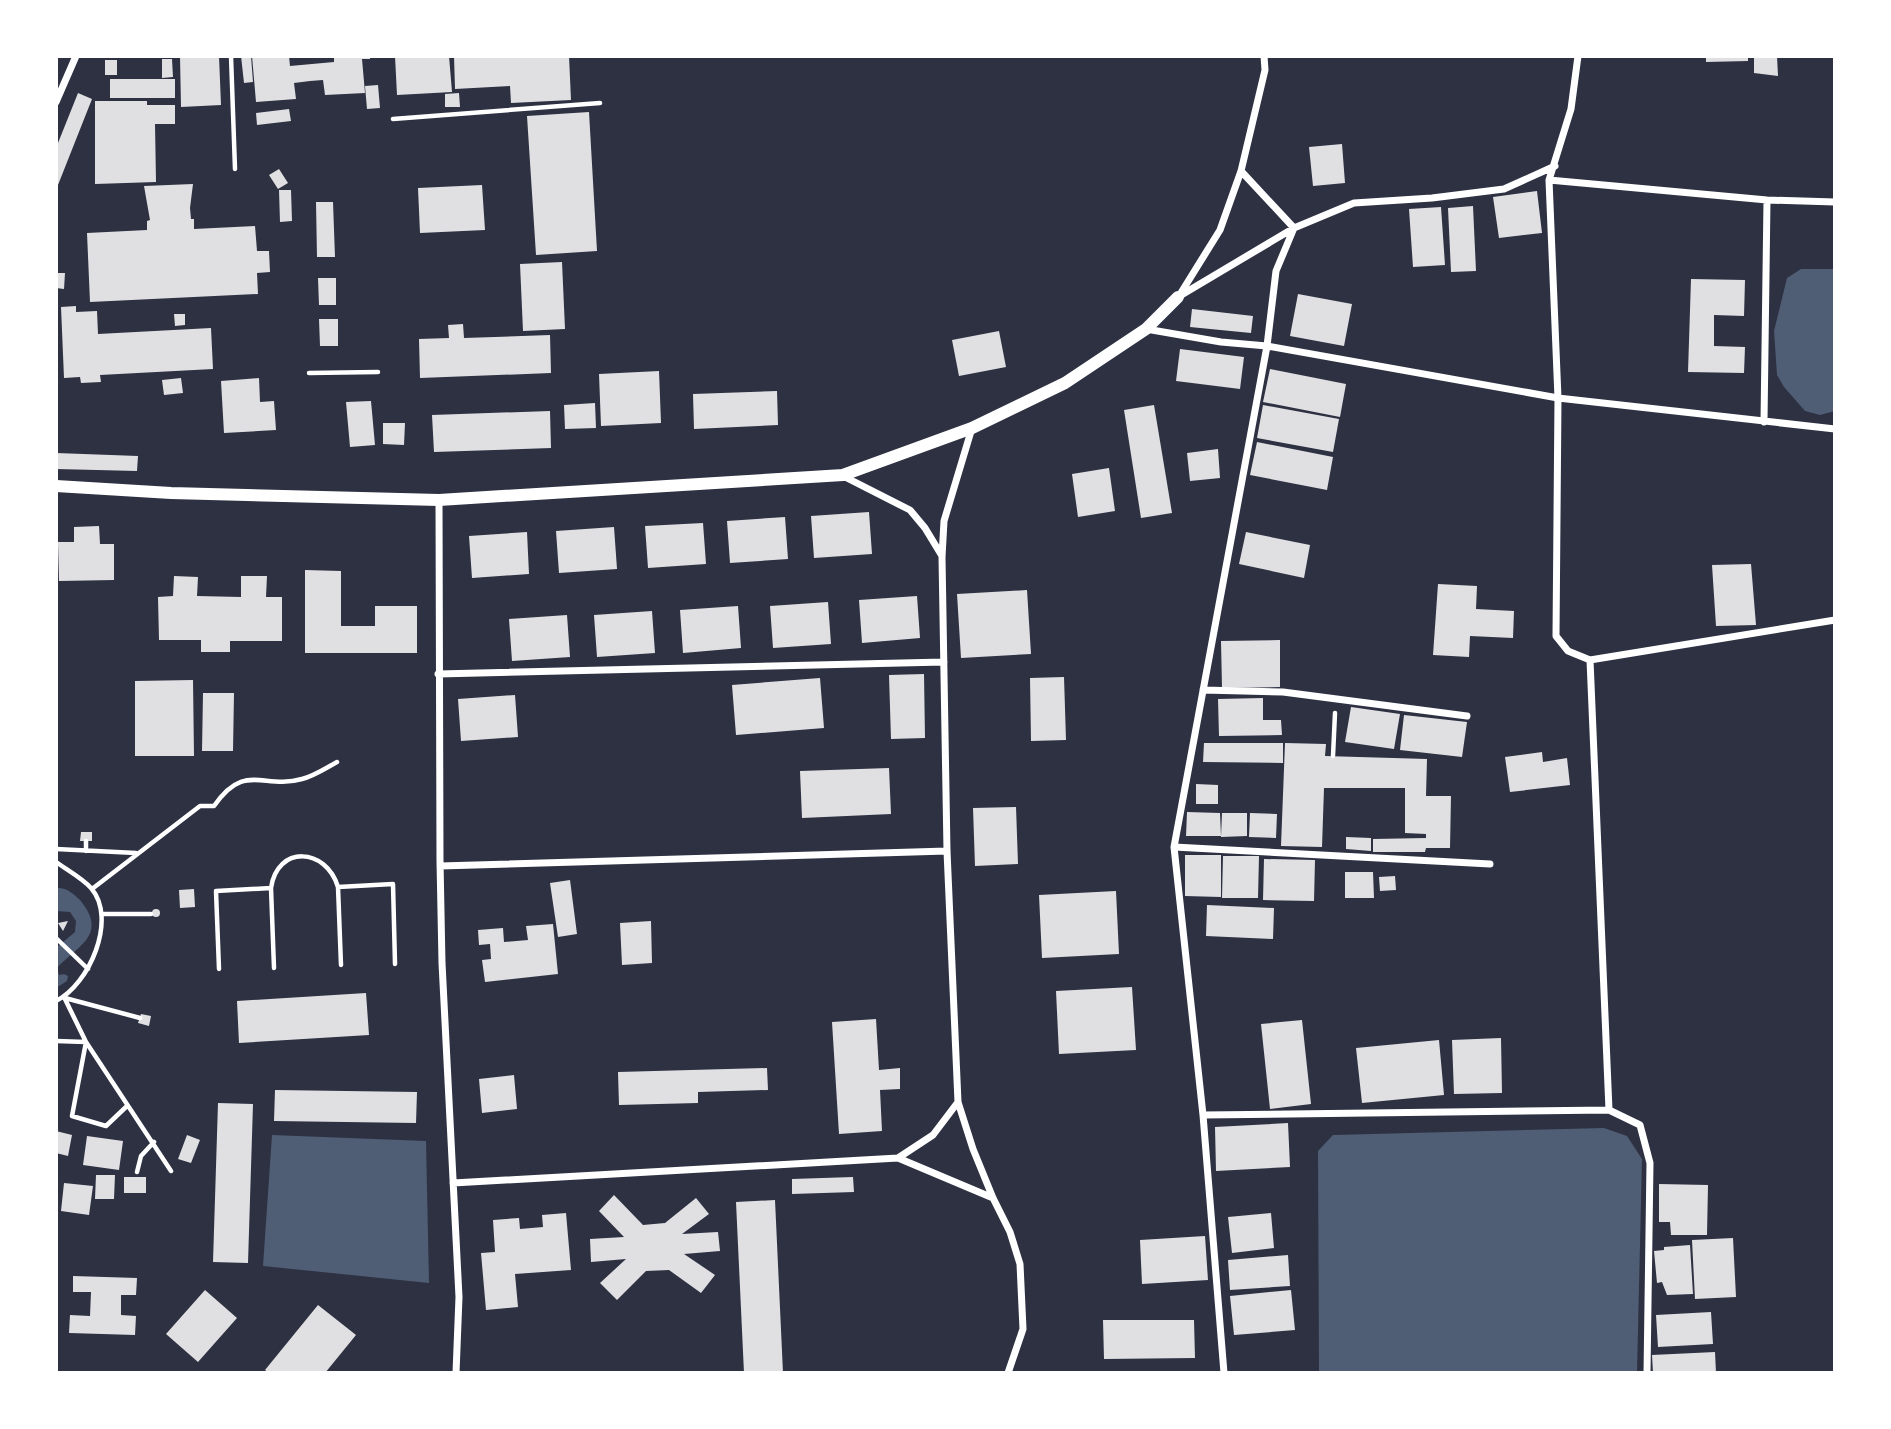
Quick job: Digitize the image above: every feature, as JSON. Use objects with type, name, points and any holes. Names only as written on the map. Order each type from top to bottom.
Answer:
[{"type":"street","points":[[56,102],[76,56]]},
{"type":"street","points":[[56,486],[171,493],[439,500],[843,475],[972,428],[1065,383],[1146,329],[1178,297],[1220,230],[1241,171],[1265,69],[1264,56]]},
{"type":"street","points":[[1578,56],[1570,108],[1549,180],[1559,398],[1556,636],[1568,651],[1590,660],[1835,620]]},
{"type":"street","points":[[1178,297],[1294,228],[1354,203],[1432,198],[1504,188],[1555,166]]},
{"type":"street","points":[[1241,171],[1294,228]]},
{"type":"street","points":[[1549,180],[1767,200],[1835,202]]},
{"type":"street","points":[[1764,422],[1767,200]]},
{"type":"street","points":[[1224,1373],[1203,1115],[1174,847],[1267,346],[1276,271],[1294,228]]},
{"type":"street","points":[[1146,329],[1221,342],[1267,346],[1559,398],[1835,429]]},
{"type":"street","points":[[972,428],[944,521],[942,557],[947,851],[958,1102],[1020,1264],[1023,1329],[1009,1373]]},
{"type":"street","points":[[843,475],[910,510],[925,528],[942,557]]},
{"type":"street","points":[[439,500],[440,866],[459,1297],[456,1373]]},
{"type":"street","points":[[1590,660],[1609,1110]]},
{"type":"street","points":[[438,674],[944,662]]},
{"type":"street","points":[[1203,690],[1283,692],[1467,716]]},
{"type":"street","points":[[1174,847],[1490,864]]},
{"type":"street","points":[[440,866],[947,851]]},
{"type":"street","points":[[898,1158],[933,1135],[958,1102]]},
{"type":"street","points":[[1203,1115],[1609,1110],[1640,1125],[1650,1163],[1647,1373]]},
{"type":"street","points":[[453,1183],[898,1158],[993,1198]]},
{"type":"path","points":[[231,56],[235,169]]},
{"type":"path","points":[[393,119],[600,103]]},
{"type":"path","points":[[309,373],[378,372]]},
{"type":"path","points":[[1333,756],[1336,698]]},
{"type":"path","points":[[92,889],[200,806],[214,806],[224,792],[237,783],[254,779],[301,780],[337,762]]},
{"type":"path","points":[[86,841],[86,850]]},
{"type":"path","points":[[56,849],[136,853]]},
{"type":"path","points":[[274,968],[272,876],[278,867],[302,856],[312,857],[329,867],[338,887],[341,965]]},
{"type":"path","points":[[56,862],[92,889],[102,914],[96,951],[88,969],[64,997],[56,1001]]},
{"type":"path","points":[[338,887],[393,884],[395,964]]},
{"type":"path","points":[[219,970],[216,891],[271,888]]},
{"type":"path","points":[[102,914],[152,914]]},
{"type":"path","points":[[57,937],[88,969]]},
{"type":"path","points":[[64,997],[140,1018]]},
{"type":"path","points":[[64,997],[86,1042],[171,1171]]},
{"type":"path","points":[[56,1041],[86,1042]]},
{"type":"path","points":[[86,1042],[72,1116],[106,1126],[127,1105]]},
{"type":"path","points":[[137,1172],[141,1156],[154,1142]]},
{"type":"water","points":[[1801,269],[1835,269],[1835,411],[1820,415],[1805,411],[1777,375],[1774,331],[1787,278]]},
{"type":"water","points":[[56,888],[66,890],[77,897],[88,912],[91,922],[87,939],[57,968],[59,975],[68,976],[67,981],[59,986],[56,986],[56,948],[75,932],[76,921],[70,912],[56,911]]},
{"type":"water","points":[[1604,1128],[1627,1136],[1642,1159],[1637,1373],[1319,1373],[1318,1151],[1333,1135]]},
{"type":"water","points":[[272,1135],[426,1141],[429,1283],[263,1266]]},
{"type":"building","points":[[180,56],[219,56],[221,105],[181,107]]},
{"type":"building","points":[[241,56],[251,56],[253,82],[244,83]]},
{"type":"building","points":[[252,56],[289,56],[290,66],[334,62],[334,56],[370,56],[370,59],[362,59],[365,93],[325,95],[323,80],[310,81],[294,83],[296,99],[256,102]]},
{"type":"building","points":[[395,56],[449,56],[452,92],[397,95]]},
{"type":"building","points":[[454,56],[569,56],[571,100],[511,103],[510,86],[455,89]]},
{"type":"building","points":[[1706,56],[1748,56],[1748,61],[1706,62]]},
{"type":"building","points":[[1754,56],[1777,56],[1778,76],[1754,73]]},
{"type":"building","points":[[162,59],[172,59],[173,77],[162,78]]},
{"type":"building","points":[[105,60],[117,60],[117,75],[105,75]]},
{"type":"building","points":[[110,79],[175,79],[175,98],[110,98]]},
{"type":"building","points":[[378,85],[380,108],[367,109],[365,86]]},
{"type":"building","points":[[78,93],[92,99],[56,190],[56,148]]},
{"type":"building","points":[[459,93],[460,107],[445,107],[445,94]]},
{"type":"building","points":[[95,101],[147,101],[147,105],[175,105],[175,124],[155,124],[156,182],[95,184]]},
{"type":"building","points":[[289,109],[291,121],[257,125],[256,113]]},
{"type":"building","points":[[589,112],[597,251],[536,255],[527,116]]},
{"type":"building","points":[[1342,144],[1345,183],[1313,186],[1309,147]]},
{"type":"building","points":[[279,169],[288,183],[278,189],[269,175]]},
{"type":"building","points":[[193,184],[190,208],[194,229],[255,226],[257,251],[269,251],[270,272],[257,273],[258,294],[90,302],[87,233],[147,230],[147,221],[150,220],[144,186]]},
{"type":"building","points":[[482,185],[485,230],[420,233],[418,188]]},
{"type":"building","points":[[279,190],[291,190],[292,221],[280,222]]},
{"type":"building","points":[[1537,191],[1542,233],[1499,238],[1493,197]]},
{"type":"building","points":[[316,202],[333,202],[335,257],[317,257]]},
{"type":"building","points":[[1473,206],[1476,271],[1451,272],[1448,208]]},
{"type":"building","points":[[1441,207],[1445,265],[1413,267],[1409,209]]},
{"type":"building","points":[[562,262],[565,329],[523,331],[520,264]]},
{"type":"building","points":[[56,273],[65,273],[64,289],[56,288]]},
{"type":"building","points":[[318,278],[336,278],[336,305],[319,305]]},
{"type":"building","points":[[1691,279],[1745,280],[1744,316],[1714,315],[1714,346],[1745,347],[1744,373],[1688,372]]},
{"type":"building","points":[[1298,294],[1352,304],[1344,346],[1290,336]]},
{"type":"building","points":[[76,306],[76,312],[97,311],[98,334],[211,328],[213,369],[100,375],[101,382],[81,383],[80,377],[64,378],[61,307]]},
{"type":"building","points":[[1192,309],[1253,316],[1251,333],[1190,327]]},
{"type":"building","points":[[174,314],[185,314],[185,325],[175,326]]},
{"type":"building","points":[[319,319],[338,319],[338,346],[320,346]]},
{"type":"building","points":[[463,324],[464,338],[550,335],[551,373],[420,378],[419,339],[449,338],[448,325]]},
{"type":"building","points":[[999,331],[1006,367],[959,376],[952,340]]},
{"type":"building","points":[[1180,349],[1244,357],[1240,389],[1176,381]]},
{"type":"building","points":[[1270,369],[1346,384],[1340,417],[1263,402]]},
{"type":"building","points":[[659,371],[661,423],[601,426],[599,374]]},
{"type":"building","points":[[181,378],[183,393],[164,395],[162,380]]},
{"type":"building","points":[[259,378],[260,402],[274,401],[276,430],[224,433],[221,381]]},
{"type":"building","points":[[777,391],[778,425],[694,429],[693,394]]},
{"type":"building","points":[[371,401],[375,445],[350,447],[346,402]]},
{"type":"building","points":[[595,403],[596,428],[565,429],[564,405]]},
{"type":"building","points":[[1154,405],[1172,513],[1141,518],[1124,410]]},
{"type":"building","points":[[1263,405],[1339,419],[1333,452],[1257,438]]},
{"type":"building","points":[[550,411],[551,448],[434,452],[432,415]]},
{"type":"building","points":[[383,423],[405,423],[404,445],[383,444]]},
{"type":"building","points":[[1257,442],[1333,457],[1327,490],[1250,475]]},
{"type":"building","points":[[1218,449],[1220,478],[1190,481],[1187,453]]},
{"type":"building","points":[[56,453],[138,456],[137,471],[56,469]]},
{"type":"building","points":[[1109,468],[1115,511],[1078,517],[1072,474]]},
{"type":"building","points":[[869,512],[872,554],[814,558],[811,516]]},
{"type":"building","points":[[785,517],[788,559],[730,563],[727,521]]},
{"type":"building","points":[[703,523],[706,564],[648,568],[645,526]]},
{"type":"building","points":[[99,526],[100,544],[114,544],[114,580],[59,581],[58,542],[74,542],[74,527]]},
{"type":"building","points":[[614,527],[617,569],[559,573],[556,531]]},
{"type":"building","points":[[527,532],[529,574],[472,578],[469,536]]},
{"type":"building","points":[[1246,532],[1310,545],[1304,578],[1239,564]]},
{"type":"building","points":[[1751,564],[1756,625],[1716,626],[1712,565]]},
{"type":"building","points":[[305,570],[341,571],[341,626],[375,626],[375,606],[417,606],[417,653],[305,653]]},
{"type":"building","points":[[174,576],[198,577],[197,596],[241,597],[241,576],[267,576],[266,597],[282,597],[282,641],[230,641],[230,652],[201,652],[201,640],[159,640],[158,597],[173,596]]},
{"type":"building","points":[[1438,584],[1477,586],[1476,609],[1514,611],[1513,638],[1470,636],[1469,657],[1433,655]]},
{"type":"building","points":[[1027,590],[1031,654],[961,658],[957,594]]},
{"type":"building","points":[[917,596],[920,638],[862,643],[859,600]]},
{"type":"building","points":[[828,602],[831,644],[773,648],[770,606]]},
{"type":"building","points":[[738,606],[741,648],[683,653],[680,610]]},
{"type":"building","points":[[652,611],[655,653],[597,657],[594,615]]},
{"type":"building","points":[[567,615],[570,657],[512,661],[509,619]]},
{"type":"building","points":[[1280,640],[1280,687],[1222,688],[1221,641]]},
{"type":"building","points":[[924,674],[925,738],[891,739],[889,675]]},
{"type":"building","points":[[1064,677],[1066,740],[1031,741],[1030,678]]},
{"type":"building","points":[[820,678],[824,728],[736,735],[732,685]]},
{"type":"building","points":[[193,680],[194,756],[135,756],[135,681]]},
{"type":"building","points":[[203,693],[234,693],[233,751],[202,751]]},
{"type":"building","points":[[515,695],[518,737],[461,741],[458,699]]},
{"type":"building","points":[[1263,698],[1263,720],[1281,720],[1282,735],[1219,736],[1218,699]]},
{"type":"building","points":[[1351,707],[1400,714],[1394,749],[1345,742]]},
{"type":"building","points":[[1404,715],[1467,722],[1462,757],[1400,750]]},
{"type":"building","points":[[1204,743],[1283,743],[1283,763],[1203,762]]},
{"type":"building","points":[[1285,743],[1326,744],[1325,756],[1427,759],[1426,796],[1451,796],[1450,848],[1426,848],[1425,852],[1373,852],[1373,839],[1426,838],[1426,834],[1405,833],[1405,788],[1324,788],[1322,847],[1281,846]]},
{"type":"building","points":[[1542,752],[1543,762],[1567,758],[1570,785],[1510,792],[1505,757]]},
{"type":"building","points":[[889,768],[891,814],[802,818],[800,771]]},
{"type":"building","points":[[1196,784],[1218,785],[1218,804],[1196,804]]},
{"type":"building","points":[[1016,807],[1018,864],[975,866],[973,808]]},
{"type":"building","points":[[1187,812],[1220,813],[1221,836],[1186,836]]},
{"type":"building","points":[[1222,813],[1247,813],[1247,836],[1221,837]]},
{"type":"building","points":[[1250,813],[1277,814],[1276,838],[1249,837]]},
{"type":"building","points":[[81,832],[92,832],[92,841],[80,841]]},
{"type":"building","points":[[1346,837],[1371,838],[1371,851],[1346,849]]},
{"type":"building","points":[[1185,855],[1221,855],[1221,897],[1185,896]]},
{"type":"building","points":[[1223,856],[1259,856],[1258,898],[1222,898]]},
{"type":"building","points":[[1264,859],[1315,860],[1314,901],[1263,900]]},
{"type":"building","points":[[1345,872],[1373,872],[1374,898],[1345,898]]},
{"type":"building","points":[[1395,876],[1396,890],[1380,891],[1379,877]]},
{"type":"building","points":[[570,880],[577,934],[558,937],[550,883]]},
{"type":"building","points":[[194,889],[195,907],[180,908],[179,890]]},
{"type":"building","points":[[1116,891],[1119,954],[1042,958],[1039,895]]},
{"type":"building","points":[[1207,905],[1274,908],[1273,939],[1206,936]]},
{"type":"building","points":[[156,909],[160,913],[156,917],[152,913]]},
{"type":"building","points":[[68,921],[63,931],[58,923]]},
{"type":"building","points":[[651,921],[652,963],[622,965],[620,923]]},
{"type":"building","points":[[553,924],[558,974],[485,982],[482,960],[491,959],[490,944],[479,945],[478,930],[503,928],[504,942],[528,940],[526,926]]},
{"type":"building","points":[[1132,987],[1136,1050],[1059,1054],[1056,991]]},
{"type":"building","points":[[366,993],[369,1035],[239,1043],[237,1001]]},
{"type":"building","points":[[141,1014],[151,1016],[149,1026],[138,1023]]},
{"type":"building","points":[[876,1019],[879,1070],[900,1068],[900,1089],[880,1090],[882,1131],[839,1134],[832,1022]]},
{"type":"building","points":[[1302,1020],[1311,1104],[1270,1109],[1261,1024]]},
{"type":"building","points":[[1501,1038],[1502,1093],[1454,1094],[1452,1040]]},
{"type":"building","points":[[1439,1040],[1444,1095],[1362,1103],[1356,1048]]},
{"type":"building","points":[[767,1068],[768,1090],[698,1092],[698,1103],[619,1105],[618,1072]]},
{"type":"building","points":[[514,1075],[517,1109],[482,1113],[479,1079]]},
{"type":"building","points":[[275,1090],[417,1092],[416,1123],[274,1121]]},
{"type":"building","points":[[218,1103],[253,1104],[248,1263],[213,1262]]},
{"type":"building","points":[[1288,1123],[1290,1167],[1216,1171],[1215,1127]]},
{"type":"building","points":[[56,1131],[72,1135],[68,1156],[56,1153]]},
{"type":"building","points":[[187,1135],[200,1140],[191,1163],[178,1159]]},
{"type":"building","points":[[87,1136],[123,1141],[119,1170],[83,1165]]},
{"type":"building","points":[[96,1175],[115,1175],[114,1199],[95,1199]]},
{"type":"building","points":[[124,1177],[146,1177],[146,1193],[124,1193]]},
{"type":"building","points":[[853,1177],[854,1192],[792,1194],[792,1179]]},
{"type":"building","points":[[64,1183],[93,1186],[89,1215],[61,1211]]},
{"type":"building","points":[[1659,1184],[1708,1185],[1707,1235],[1671,1235],[1670,1222],[1659,1222]]},
{"type":"building","points":[[614,1195],[643,1225],[665,1223],[696,1198],[709,1214],[682,1234],[718,1232],[720,1251],[684,1254],[715,1275],[701,1293],[669,1270],[646,1271],[617,1300],[600,1283],[626,1259],[591,1262],[590,1239],[624,1237],[599,1211]]},
{"type":"building","points":[[775,1200],[783,1373],[744,1373],[736,1202]]},
{"type":"building","points":[[566,1213],[571,1270],[515,1274],[518,1307],[486,1310],[481,1253],[495,1252],[493,1220],[519,1218],[520,1229],[543,1227],[542,1215]]},
{"type":"building","points":[[1271,1213],[1274,1248],[1232,1253],[1228,1217]]},
{"type":"building","points":[[1205,1236],[1208,1280],[1142,1284],[1140,1240]]},
{"type":"building","points":[[1733,1238],[1736,1297],[1695,1299],[1692,1240]]},
{"type":"building","points":[[1690,1245],[1693,1294],[1667,1295],[1662,1282],[1657,1283],[1654,1251],[1664,1250],[1664,1247]]},
{"type":"building","points":[[1288,1255],[1290,1286],[1230,1290],[1228,1260]]},
{"type":"building","points":[[73,1276],[137,1278],[136,1295],[121,1295],[121,1315],[136,1316],[135,1335],[69,1333],[70,1315],[90,1316],[91,1292],[73,1292]]},
{"type":"building","points":[[205,1290],[237,1318],[198,1362],[166,1334]]},
{"type":"building","points":[[1291,1290],[1295,1330],[1234,1335],[1230,1296]]},
{"type":"building","points":[[318,1305],[356,1335],[325,1373],[269,1373],[265,1370]]},
{"type":"building","points":[[1711,1312],[1713,1344],[1658,1347],[1656,1315]]},
{"type":"building","points":[[1103,1320],[1194,1320],[1195,1358],[1104,1359]]},
{"type":"building","points":[[1715,1352],[1716,1373],[1653,1373],[1652,1355]]}]
